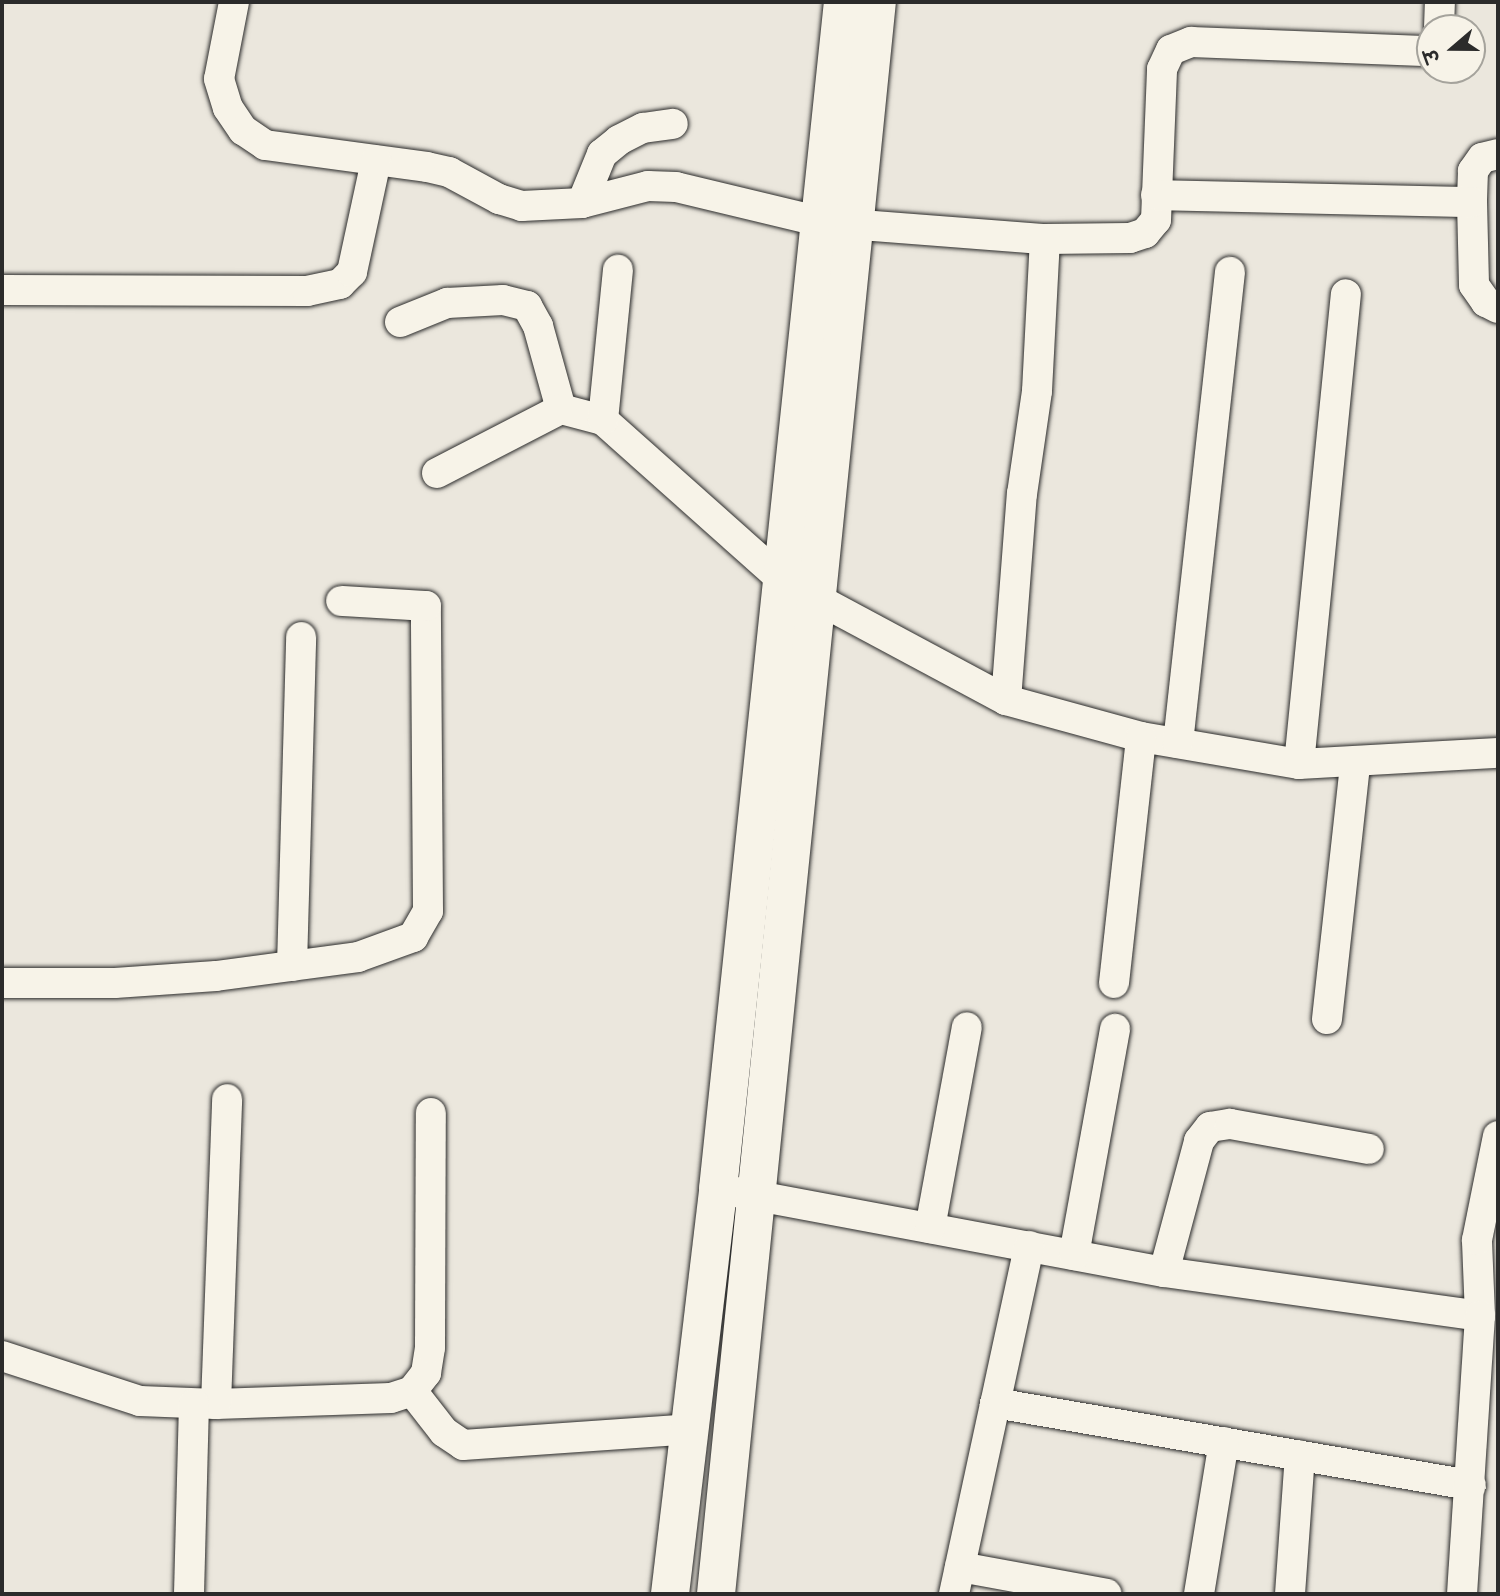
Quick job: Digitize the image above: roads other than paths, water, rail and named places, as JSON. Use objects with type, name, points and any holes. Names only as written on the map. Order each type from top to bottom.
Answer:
[{"type":"street","points":[[234,2],[219,79],[228,108],[243,130],[265,145],[449,173],[499,200],[522,206],[582,203],[648,186],[676,187],[838,223],[1045,239],[1130,238],[1145,233],[1156,220],[1162,69],[1171,50],[1191,42],[1416,50]]},
{"type":"street","points":[[716,1594],[816,599],[838,223],[843,2]]},
{"type":"street","points":[[670,1594],[719,1189],[783,581],[838,223],[877,2]]},
{"type":"street","points":[[582,203],[602,154],[619,139],[643,128],[673,124]]},
{"type":"street","points":[[1498,154],[1482,158],[1473,171],[1472,202],[1474,285],[1486,302],[1498,308]]},
{"type":"street","points":[[3,290],[307,291],[340,284],[352,272],[376,161]]},
{"type":"street","points":[[1156,195],[1472,202]]},
{"type":"street","points":[[1006,700],[1022,494],[1037,391],[1045,239]]},
{"type":"street","points":[[603,420],[618,270]]},
{"type":"street","points":[[1178,743],[1230,272]]},
{"type":"street","points":[[1299,764],[1346,294]]},
{"type":"street","points":[[400,323],[447,303],[503,300],[527,306],[538,326],[561,409]]},
{"type":"street","points":[[437,473],[561,409],[603,420],[783,581],[1006,700],[1141,737],[1299,764],[1355,764],[1498,753]]},
{"type":"street","points":[[2,982],[166,981],[292,966],[387,950],[413,937],[428,911],[426,606],[341,601]]},
{"type":"street","points":[[292,966],[301,637]]},
{"type":"street","points":[[1114,983],[1141,737]]},
{"type":"street","points":[[1327,1019],[1355,764]]},
{"type":"street","points":[[930,1228],[967,1027]]},
{"type":"street","points":[[1074,1255],[1115,1029]]},
{"type":"street","points":[[189,1594],[226,1099]]},
{"type":"street","points":[[2,1356],[140,1401],[205,1404],[391,1398],[412,1391],[426,1373],[430,1348],[431,1113]]},
{"type":"street","points":[[1164,1272],[1199,1141],[1210,1127],[1230,1124],[1370,1149]]},
{"type":"street","points":[[1462,1594],[1471,1485],[1487,1402],[1480,1316],[1498,1136]]},
{"type":"street","points":[[719,1189],[1164,1272],[1480,1316]]},
{"type":"street","points":[[1029,1246],[957,1581],[1107,1594]]},
{"type":"street","points":[[412,1391],[444,1432],[463,1445],[689,1429]]},
{"type":"street","points":[[995,1403],[1471,1485]]},
{"type":"street","points":[[1199,1594],[1224,1442]]},
{"type":"street","points":[[1290,1594],[1300,1455]]}]
